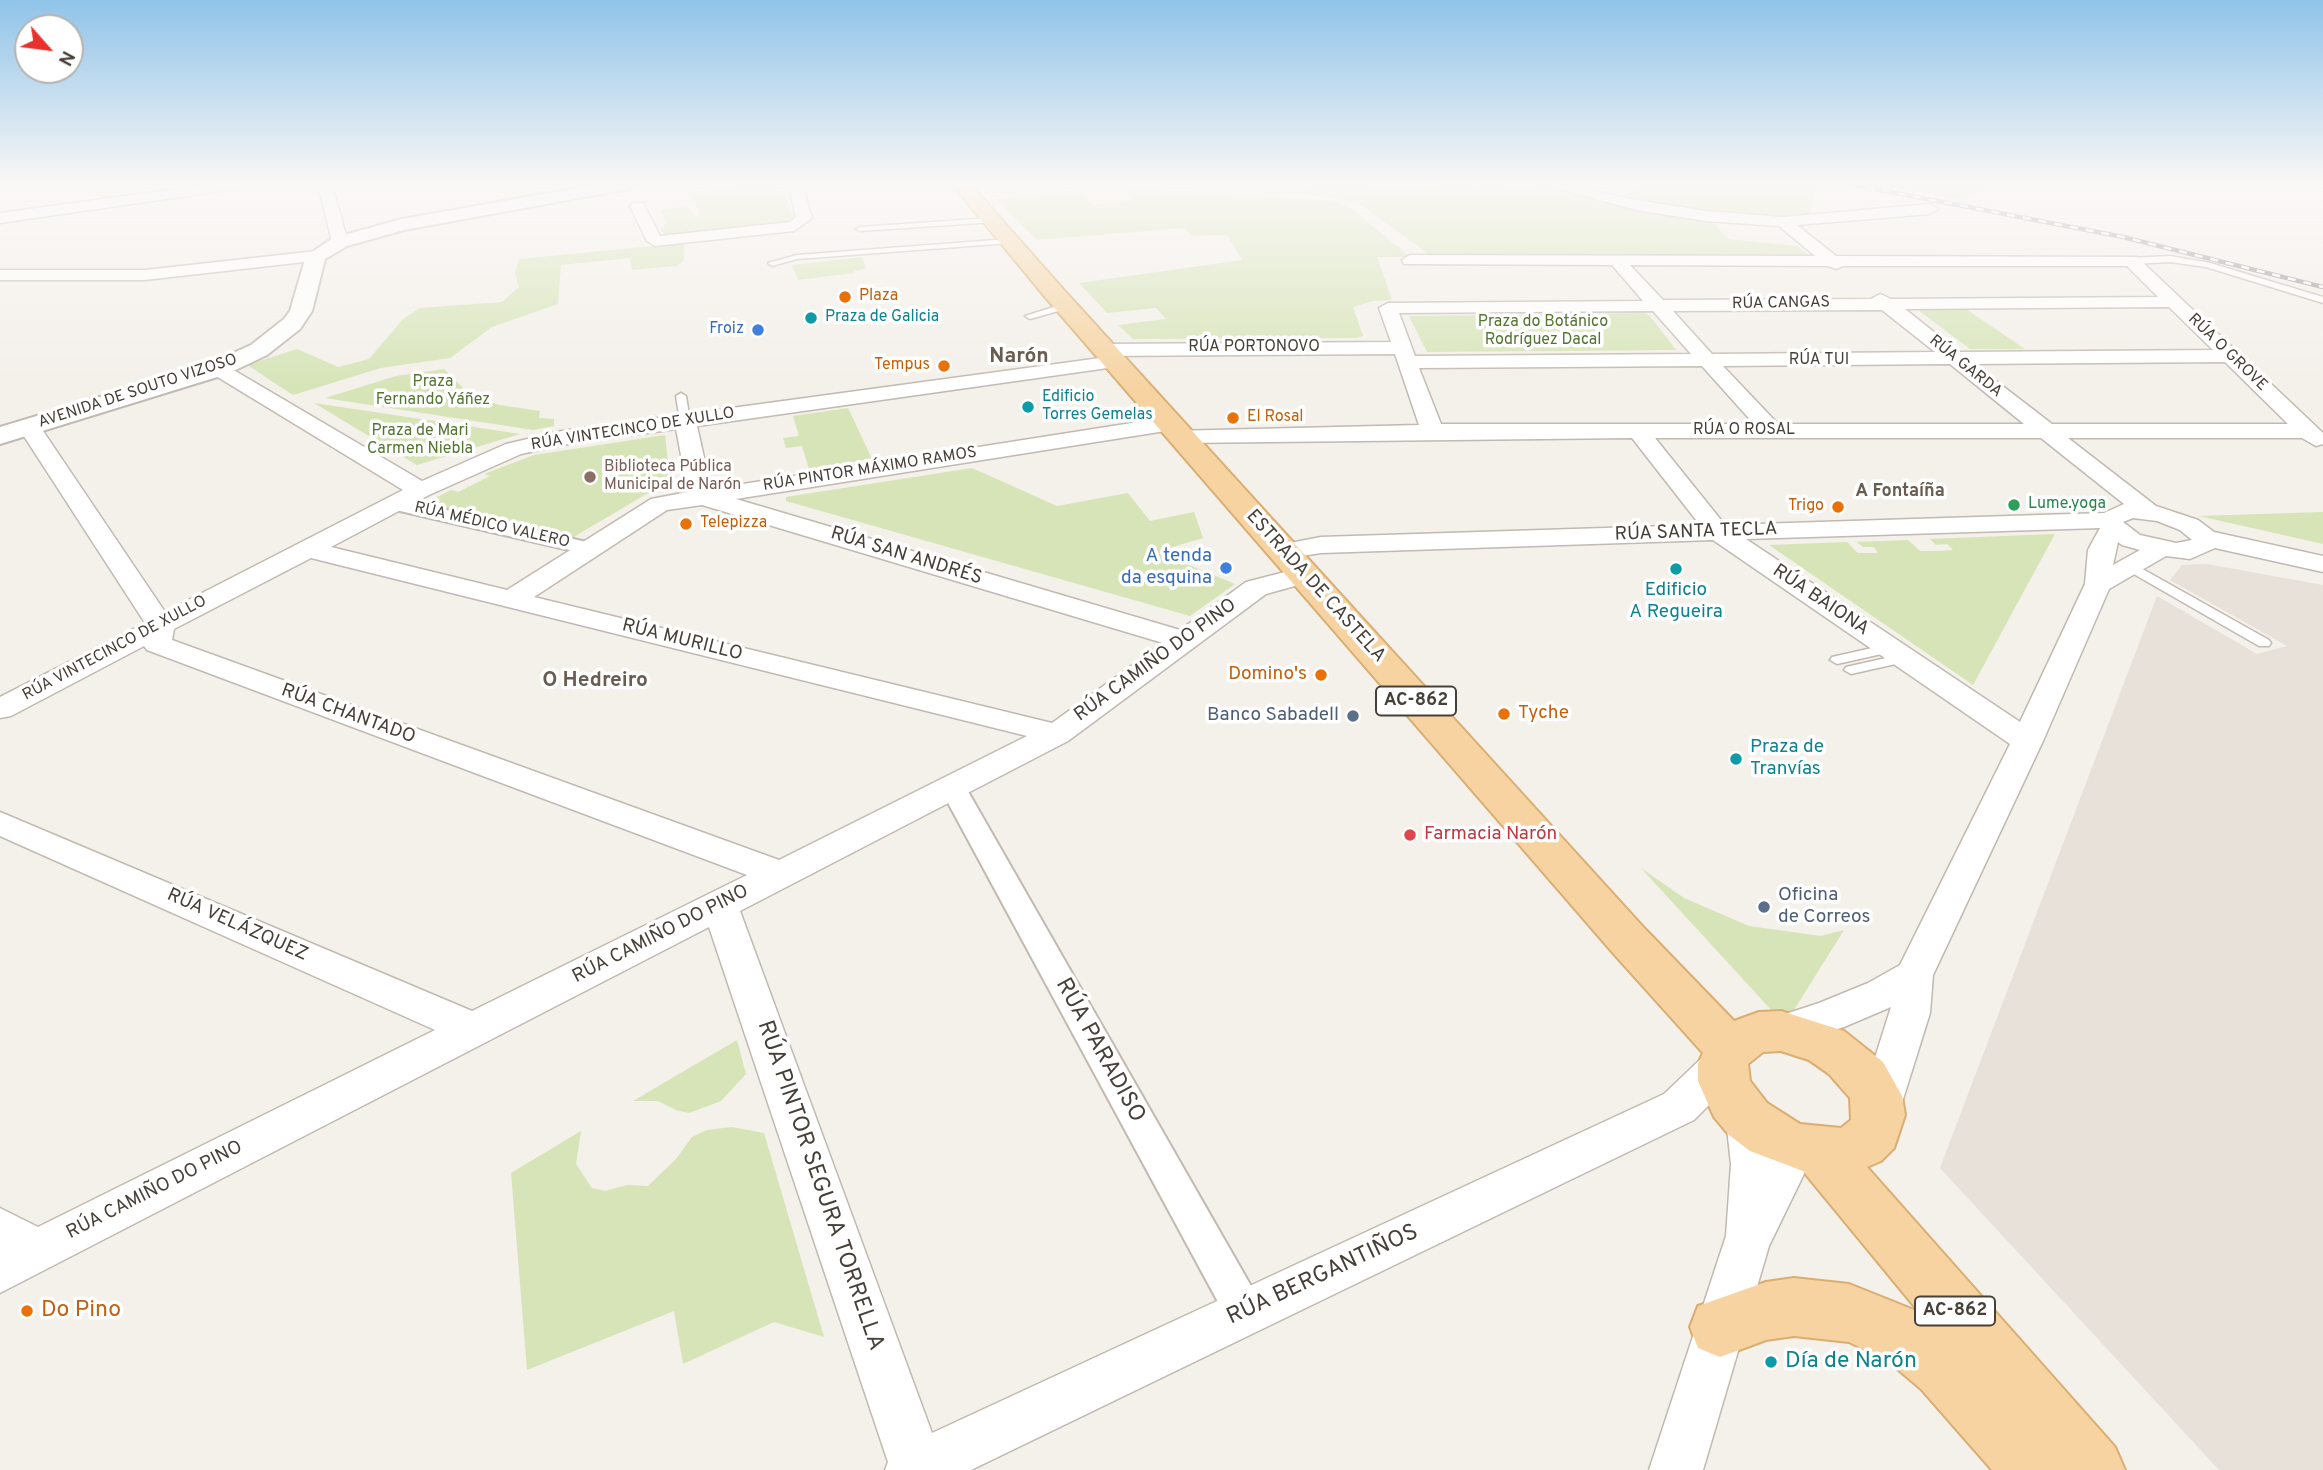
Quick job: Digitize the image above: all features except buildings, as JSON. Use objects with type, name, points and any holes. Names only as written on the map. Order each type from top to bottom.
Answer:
[{"type":"main road","name":"ESTRADA DE CASTELA","points":[[1018,253],[1726,1057]]},
{"type":"main road","points":[[1781,1031],[1826,1045],[1847,1059],[1865,1077],[1876,1096],[1879,1115],[1875,1132],[1861,1144],[1843,1152],[1807,1149],[1769,1135],[1748,1119],[1733,1101],[1724,1082],[1726,1057],[1742,1038],[1759,1032],[1781,1031]]},
{"type":"main road","name":"AC-862","points":[[1807,1149],[2092,1470]]},
{"type":"main road","points":[[1720,1327],[1766,1311],[1794,1307],[1849,1313],[1880,1324],[1910,1340],[1943,1367],[2036,1470]]},
{"type":"street","points":[[0,275],[145,275],[316,256],[322,253]]},
{"type":"street","name":"RÚA GARDA","points":[[1822,253],[2147,512]]},
{"type":"street","name":"AVENIDA DE SOUTO VIZOSO","points":[[0,436],[218,369],[259,350],[292,324],[301,312],[316,256]]},
{"type":"street","points":[[1615,259],[1772,431]]},
{"type":"street","points":[[1410,260],[2131,261]]},
{"type":"street","name":"RÚA O GROVE","points":[[2131,261],[2315,438]]},
{"type":"street","name":"RÚA CANGAS","points":[[1405,355],[1388,308],[1884,302],[2173,302]]},
{"type":"street","points":[[1405,355],[1432,431]]},
{"type":"street","name":"RÚA TUI","points":[[1405,355],[1707,361],[2230,356]]},
{"type":"street","name":"RÚA PORTONOVO","points":[[1110,356],[1405,355]]},
{"type":"street","name":"RÚA VINTECINCO DE XULLO","points":[[0,709],[421,490],[493,458],[534,444],[1110,356]]},
{"type":"street","points":[[218,369],[421,490]]},
{"type":"street","points":[[685,421],[701,496]]},
{"type":"street","name":"RÚA CHANTADO","points":[[29,427],[161,625],[157,644],[781,874]]},
{"type":"street","name":"RÚA O ROSAL","points":[[1176,430],[2046,431],[2315,438]]},
{"type":"street","name":"RÚA PINTOR MÁXIMO RAMOS","points":[[512,599],[660,504],[1176,430]]},
{"type":"street","name":"RÚA BAIONA","points":[[1639,432],[1718,532],[2027,741]]},
{"type":"street","name":"RÚA SAN ANDRÉS","points":[[701,496],[1184,640]]},
{"type":"street","name":"RÚA MÉDICO VALERO","points":[[394,504],[591,549]]},
{"type":"street","name":"RÚA SANTA TECLA","points":[[1294,563],[1321,545],[1718,532],[2111,524],[2121,512],[2147,512]]},
{"type":"street","points":[[2147,512],[2189,525],[2205,538],[2323,564]]},
{"type":"street","points":[[1879,1115],[1910,1013],[1914,975],[2027,741],[2098,584],[2101,550],[2111,524],[2131,540],[2160,549],[2190,551],[2205,544],[2205,538]]},
{"type":"street","points":[[2098,584],[2160,549]]},
{"type":"street","name":"RÚA MURILLO","points":[[307,550],[1057,734]]},
{"type":"street","name":"RÚA CAMIÑO DO PINO","points":[[12,1250],[475,1030],[1057,734],[1256,587],[1294,563]]},
{"type":"street","name":"RÚA PARADISO","points":[[953,788],[1245,1313]]},
{"type":"street","name":"RÚA VELÁZQUEZ","points":[[0,823],[475,1030]]},
{"type":"street","name":"RÚA PINTOR SEGURA TORRELLA","points":[[720,905],[915,1469]]},
{"type":"street","points":[[1781,1031],[1840,1012],[1914,975]]},
{"type":"street","name":"RÚA BERGANTIÑOS","points":[[915,1469],[1679,1107],[1726,1057]]},
{"type":"street","points":[[1676,1470],[1746,1243],[1753,1164],[1748,1119]]},
{"type":"street","points":[[1746,1243],[1807,1149]]},
{"type":"lane","points":[[772,263],[797,257],[855,253]]},
{"type":"lane","points":[[2131,261],[2170,259],[2207,265],[2323,300]]},
{"type":"lane","points":[[1030,316],[1066,306]]},
{"type":"lane","points":[[681,396],[685,421]]},
{"type":"lane","points":[[2130,566],[2264,643]]},
{"type":"lane","points":[[1837,660],[1897,653]]},
{"type":"lane","points":[[1851,670],[1897,653]]},
{"type":"shaded area","points":[[2207,564],[2323,585],[2323,1470],[2219,1470],[1940,1168],[2157,596],[2257,654],[2287,646],[2170,580],[2182,565]]},
{"type":"green space","points":[[585,253],[684,253],[684,261],[677,266],[632,270],[630,258],[561,265],[558,304],[492,327],[450,358],[381,368],[293,395],[247,365],[297,349],[338,367],[369,359],[403,319],[420,308],[502,302],[519,287],[515,272],[519,259]]},
{"type":"green space","points":[[1238,253],[1405,253],[1410,257],[1377,257],[1392,300],[1373,301],[1353,307],[1363,336],[1356,338],[1133,339],[1118,325],[1166,319],[1156,308],[1107,313],[1079,283],[1242,260]]},
{"type":"green space","points":[[1427,253],[1805,253],[1808,255],[1430,255]]},
{"type":"green space","points":[[862,257],[866,269],[854,271],[855,273],[798,280],[792,265]]},
{"type":"green space","points":[[1917,309],[1966,309],[2025,349],[1970,349]]},
{"type":"green space","name":"Praza do Botánico Rodríguez Dacal","points":[[1645,313],[1676,350],[1427,352],[1409,316]]},
{"type":"green space","name":"Praza Fernando Yáñez","points":[[444,369],[464,389],[477,397],[499,405],[540,411],[539,418],[554,419],[554,426],[533,430],[325,398],[396,376]]},
{"type":"green space","name":"Praza de Mari Carmen Niebla","points":[[314,403],[520,434],[417,465]]},
{"type":"green space","points":[[848,408],[872,459],[809,469],[802,446],[786,448],[783,438],[799,436],[793,416]]},
{"type":"green space","points":[[665,435],[670,480],[572,538],[422,505],[451,490],[458,492],[490,476],[484,474],[534,455]]},
{"type":"green space","points":[[972,468],[1057,506],[1128,493],[1150,521],[1194,512],[1203,538],[1166,549],[1187,564],[1235,584],[1190,616],[786,501],[786,497]]},
{"type":"green space","points":[[2323,512],[2323,544],[2199,516]]},
{"type":"green space","points":[[2055,534],[1973,685],[1769,545],[1847,542],[1858,553],[1878,553],[1874,547],[1863,547],[1857,542],[1908,540],[1920,551],[1939,551],[1953,550],[1947,544],[1936,545],[1930,539]]},
{"type":"green space","points":[[1641,868],[1684,898],[1749,926],[1821,936],[1844,930],[1794,1010],[1789,1015],[1774,1013]]},
{"type":"green space","points":[[737,1040],[746,1074],[721,1101],[689,1113],[658,1101],[633,1101]]},
{"type":"green space","points":[[732,1127],[764,1133],[824,1337],[774,1322],[683,1364],[674,1311],[527,1370],[511,1173],[581,1131],[576,1164],[592,1188],[605,1191],[627,1185],[648,1186],[676,1159],[692,1137],[707,1130]]},
{"type":"railway","points":[[2185,253],[2323,287]]},
{"type":"place","name":"Plaza","points":[[845,297]]},
{"type":"place","name":"Praza de Galicia","points":[[811,318]]},
{"type":"place","name":"Froiz","points":[[758,330]]},
{"type":"place","name":"Tempus","points":[[944,366]]},
{"type":"place","name":"Edificio Torres Gemelas","points":[[1028,407]]},
{"type":"place","name":"El Rosal","points":[[1233,418]]},
{"type":"place","name":"Biblioteca Pública Municipal de Narón","points":[[590,477]]},
{"type":"place","name":"Lume.yoga","points":[[2014,505]]},
{"type":"place","name":"Trigo","points":[[1838,507]]},
{"type":"place","name":"Telepizza","points":[[686,524]]},
{"type":"place","name":"A tenda da esquina","points":[[1226,568]]},
{"type":"place","name":"Edificio A Regueira","points":[[1676,569]]},
{"type":"place","name":"Domino's","points":[[1321,675]]},
{"type":"place","name":"Tyche","points":[[1504,714]]},
{"type":"place","name":"Banco Sabadell","points":[[1353,716]]},
{"type":"place","name":"Praza de Tranvías","points":[[1736,759]]},
{"type":"place","name":"Farmacia Narón","points":[[1410,835]]},
{"type":"place","name":"Oficina de Correos","points":[[1764,907]]},
{"type":"place","name":"Do Pino","points":[[27,1311]]},
{"type":"place","name":"Día de Narón","points":[[1771,1362]]},
{"type":"district","name":"Narón","points":[[1019,358]]},
{"type":"district","name":"A Fontaíña","points":[[1900,492]]},
{"type":"district","name":"O Hedreiro","points":[[595,682]]}]
